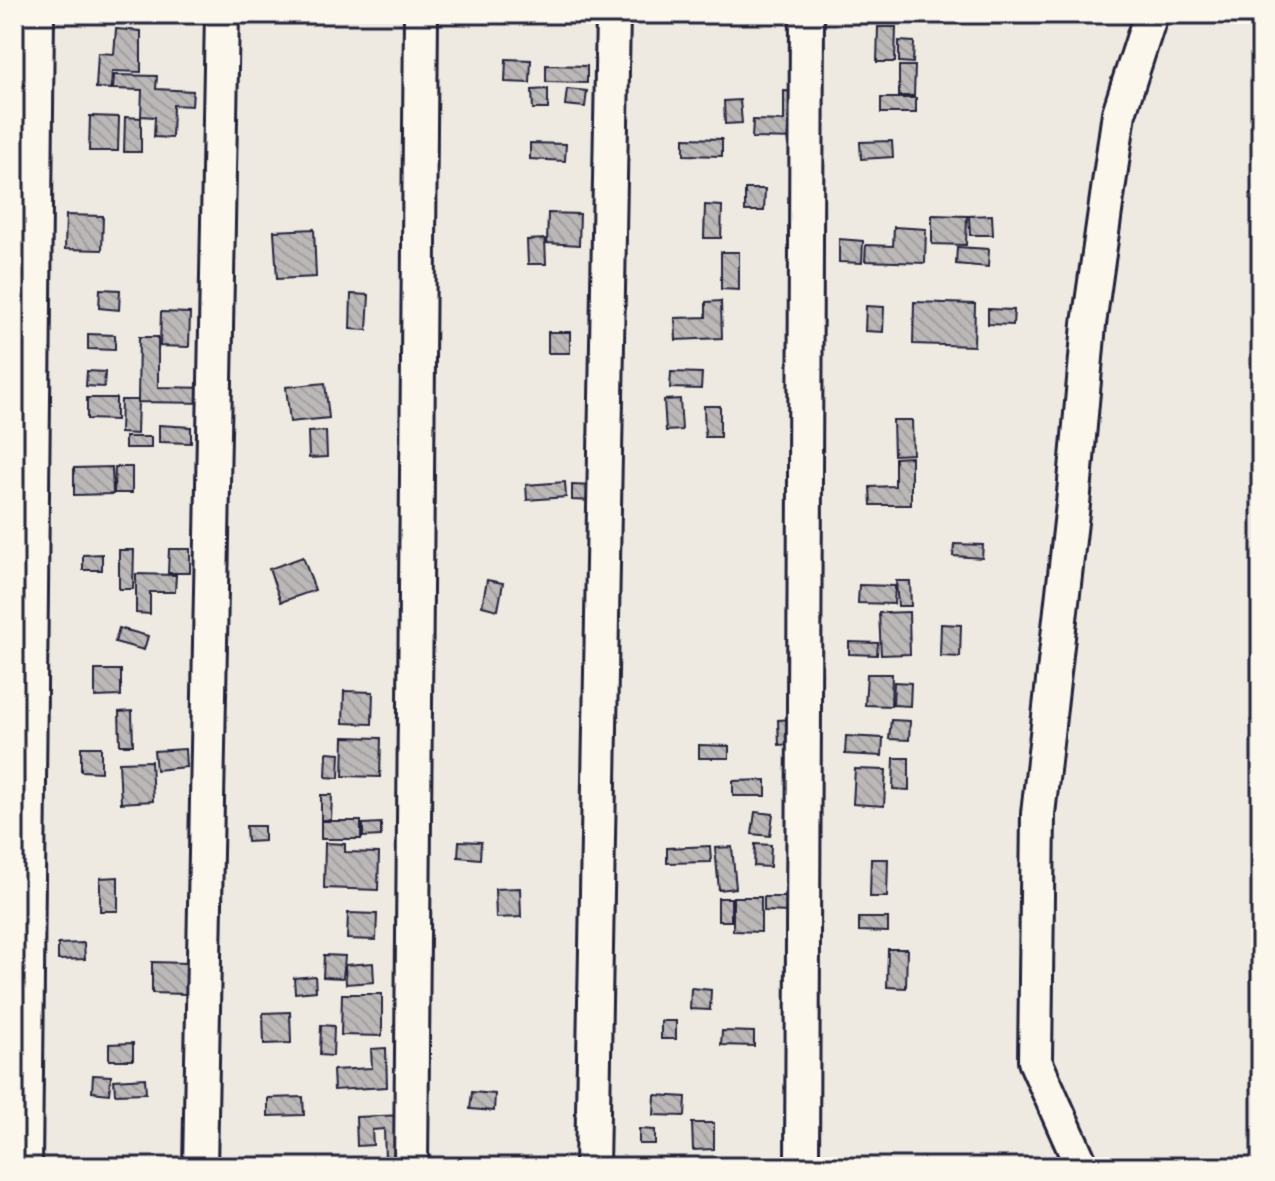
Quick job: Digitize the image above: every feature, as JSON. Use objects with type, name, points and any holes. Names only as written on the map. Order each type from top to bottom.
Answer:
[{"type":"street","points":[[25,1167],[37,14]]},
{"type":"street","points":[[200,1167],[222,14]]},
{"type":"street","points":[[411,1167],[421,14]]},
{"type":"street","points":[[592,1167],[613,14]]},
{"type":"street","points":[[802,1167],[807,14]]},
{"type":"street","points":[[1082,1167],[1035,1061],[1038,814],[1089,324],[1119,113],[1151,14]]},
{"type":"building","points":[[878,27],[896,27],[895,62],[877,62]]},
{"type":"building","points":[[116,29],[141,31],[141,72],[112,71],[111,89],[96,88],[98,53],[114,54]]},
{"type":"building","points":[[899,41],[914,42],[913,63],[899,62]]},
{"type":"building","points":[[506,59],[531,60],[530,83],[505,82]]},
{"type":"building","points":[[546,65],[587,66],[587,83],[546,82]]},
{"type":"building","points":[[899,66],[915,66],[914,96],[899,96]]},
{"type":"building","points":[[114,75],[157,76],[156,89],[193,91],[192,106],[173,105],[172,138],[154,137],[155,117],[141,116],[142,90],[113,89]]},
{"type":"building","points":[[548,89],[548,109],[533,109],[532,90]]},
{"type":"building","points":[[567,89],[587,91],[585,107],[565,105]]},
{"type":"building","points":[[784,91],[799,92],[798,139],[752,138],[753,120],[784,121]]},
{"type":"building","points":[[881,98],[916,98],[916,113],[881,113]]},
{"type":"building","points":[[740,100],[742,123],[725,124],[724,101]]},
{"type":"building","points":[[90,116],[119,117],[118,151],[89,151]]},
{"type":"building","points":[[125,117],[141,118],[141,152],[124,152]]},
{"type":"building","points":[[684,138],[722,139],[722,156],[684,155]]},
{"type":"building","points":[[892,141],[893,157],[861,159],[860,142]]},
{"type":"building","points":[[530,143],[566,144],[565,161],[530,159]]},
{"type":"building","points":[[745,189],[765,189],[764,211],[745,211]]},
{"type":"building","points":[[705,205],[722,206],[721,238],[704,238]]},
{"type":"building","points":[[548,213],[580,214],[579,245],[547,243]]},
{"type":"building","points":[[66,215],[103,216],[102,250],[65,249]]},
{"type":"building","points":[[932,215],[967,216],[966,245],[932,244]]},
{"type":"building","points":[[992,215],[993,235],[970,235],[969,216]]},
{"type":"building","points":[[894,227],[926,229],[925,263],[865,261],[866,245],[893,246]]},
{"type":"building","points":[[314,229],[316,277],[277,279],[274,231]]},
{"type":"building","points":[[545,239],[546,264],[528,264],[527,240]]},
{"type":"building","points":[[839,239],[863,241],[862,263],[839,262]]},
{"type":"building","points":[[957,247],[989,249],[988,267],[956,264]]},
{"type":"building","points":[[721,252],[739,252],[739,290],[721,289]]},
{"type":"building","points":[[100,289],[120,290],[119,310],[99,308]]},
{"type":"building","points":[[351,294],[369,295],[367,330],[350,329]]},
{"type":"building","points":[[721,301],[722,338],[676,340],[675,318],[706,317],[706,302]]},
{"type":"building","points":[[914,302],[975,304],[974,346],[913,344]]},
{"type":"building","points":[[866,306],[884,307],[883,332],[865,331]]},
{"type":"building","points":[[988,309],[1014,310],[1013,325],[988,324]]},
{"type":"building","points":[[161,312],[190,313],[189,347],[160,346]]},
{"type":"building","points":[[548,332],[570,332],[570,353],[548,353]]},
{"type":"building","points":[[88,334],[115,335],[115,350],[88,349]]},
{"type":"building","points":[[139,337],[158,337],[158,387],[211,388],[210,403],[138,402]]},
{"type":"building","points":[[87,371],[105,372],[104,387],[86,386]]},
{"type":"building","points":[[671,372],[702,373],[701,389],[670,388]]},
{"type":"building","points":[[325,383],[329,418],[290,422],[286,387]]},
{"type":"building","points":[[87,398],[116,398],[116,420],[87,419]]},
{"type":"building","points":[[680,399],[682,430],[666,431],[664,400]]},
{"type":"building","points":[[121,400],[138,400],[137,434],[120,433]]},
{"type":"building","points":[[704,406],[720,406],[720,437],[705,437]]},
{"type":"building","points":[[893,420],[912,420],[913,454],[894,455]]},
{"type":"building","points":[[159,425],[191,427],[191,443],[159,442]]},
{"type":"building","points":[[326,431],[327,457],[309,458],[308,432]]},
{"type":"building","points":[[125,437],[151,437],[151,448],[125,448]]},
{"type":"building","points":[[911,457],[911,505],[871,505],[870,487],[895,486],[895,458]]},
{"type":"building","points":[[112,467],[113,494],[74,495],[74,468]]},
{"type":"building","points":[[115,467],[132,467],[132,493],[114,493]]},
{"type":"building","points":[[565,482],[566,497],[527,500],[526,485]]},
{"type":"building","points":[[572,485],[594,486],[594,501],[572,500]]},
{"type":"building","points":[[954,544],[983,545],[982,558],[953,556]]},
{"type":"building","points":[[169,549],[190,549],[190,573],[168,573]]},
{"type":"building","points":[[119,550],[134,550],[133,589],[119,589]]},
{"type":"building","points":[[102,554],[102,570],[83,570],[83,555]]},
{"type":"building","points":[[303,557],[315,590],[281,602],[269,569]]},
{"type":"building","points":[[136,574],[176,575],[175,592],[150,592],[150,614],[136,613]]},
{"type":"building","points":[[487,580],[503,583],[498,610],[482,606]]},
{"type":"building","points":[[896,581],[910,581],[911,606],[898,606]]},
{"type":"building","points":[[859,585],[895,586],[894,604],[858,603]]},
{"type":"building","points":[[909,612],[910,654],[881,655],[879,613]]},
{"type":"building","points":[[941,624],[961,625],[960,657],[940,656]]},
{"type":"building","points":[[119,628],[148,636],[144,650],[115,642]]},
{"type":"building","points":[[849,642],[878,643],[877,655],[849,654]]},
{"type":"building","points":[[95,670],[121,670],[121,696],[95,697]]},
{"type":"building","points":[[867,674],[892,674],[891,706],[865,705]]},
{"type":"building","points":[[894,682],[911,683],[910,706],[893,705]]},
{"type":"building","points":[[344,691],[373,692],[372,724],[343,723]]},
{"type":"building","points":[[132,711],[133,745],[120,745],[119,712]]},
{"type":"building","points":[[792,719],[793,744],[779,745],[778,720]]},
{"type":"building","points":[[891,720],[910,721],[909,740],[889,739]]},
{"type":"building","points":[[846,736],[883,738],[882,756],[845,754]]},
{"type":"building","points":[[344,737],[381,738],[380,777],[343,776]]},
{"type":"building","points":[[699,745],[729,746],[729,758],[699,758]]},
{"type":"building","points":[[81,747],[101,747],[101,772],[81,771]]},
{"type":"building","points":[[185,749],[186,767],[156,770],[154,751]]},
{"type":"building","points":[[327,752],[340,753],[339,778],[326,777]]},
{"type":"building","points":[[894,758],[909,758],[909,790],[893,789]]},
{"type":"building","points":[[151,761],[153,801],[121,803],[119,762]]},
{"type":"building","points":[[855,769],[886,770],[884,806],[853,804]]},
{"type":"building","points":[[766,780],[766,796],[733,796],[733,781]]},
{"type":"building","points":[[321,795],[332,795],[331,820],[321,820]]},
{"type":"building","points":[[755,812],[773,814],[770,836],[752,834]]},
{"type":"building","points":[[321,821],[361,821],[361,839],[321,839]]},
{"type":"building","points":[[381,823],[381,836],[363,837],[363,824]]},
{"type":"building","points":[[246,826],[264,826],[264,841],[247,842]]},
{"type":"building","points":[[459,841],[481,842],[480,859],[458,857]]},
{"type":"building","points":[[325,843],[345,844],[345,852],[379,853],[378,890],[324,888]]},
{"type":"building","points":[[755,844],[771,845],[770,867],[754,866]]},
{"type":"building","points":[[710,846],[711,862],[667,863],[667,848]]},
{"type":"building","points":[[732,847],[736,888],[719,890],[715,848]]},
{"type":"building","points":[[871,859],[888,859],[887,897],[870,897]]},
{"type":"building","points":[[118,877],[118,911],[100,911],[100,878]]},
{"type":"building","points":[[520,888],[521,917],[496,918],[495,889]]},
{"type":"building","points":[[733,897],[761,897],[761,932],[733,931]]},
{"type":"building","points":[[764,897],[789,897],[789,912],[764,911]]},
{"type":"building","points":[[718,898],[731,898],[731,921],[718,921]]},
{"type":"building","points":[[348,913],[377,914],[376,940],[347,939]]},
{"type":"building","points":[[859,918],[888,918],[888,932],[859,931]]},
{"type":"building","points":[[84,943],[85,959],[58,960],[58,944]]},
{"type":"building","points":[[888,949],[907,949],[906,988],[887,987]]},
{"type":"building","points":[[324,955],[345,956],[343,978],[323,977]]},
{"type":"building","points":[[152,962],[187,963],[186,994],[152,993]]},
{"type":"building","points":[[373,963],[374,982],[346,984],[345,965]]},
{"type":"building","points":[[315,976],[316,991],[295,993],[294,978]]},
{"type":"building","points":[[691,988],[711,990],[710,1010],[690,1009]]},
{"type":"building","points":[[342,994],[382,994],[382,1036],[341,1035]]},
{"type":"building","points":[[290,1012],[291,1043],[264,1044],[263,1013]]},
{"type":"building","points":[[661,1021],[676,1021],[676,1039],[661,1039]]},
{"type":"building","points":[[321,1025],[334,1026],[333,1056],[320,1055]]},
{"type":"building","points":[[722,1031],[754,1032],[754,1046],[721,1045]]},
{"type":"building","points":[[133,1043],[133,1060],[109,1060],[109,1044]]},
{"type":"building","points":[[386,1048],[387,1087],[334,1090],[333,1070],[372,1068],[371,1049]]},
{"type":"building","points":[[93,1075],[111,1076],[109,1094],[92,1092]]},
{"type":"building","points":[[145,1078],[146,1093],[115,1094],[114,1080]]},
{"type":"building","points":[[472,1092],[495,1094],[494,1111],[470,1109]]},
{"type":"building","points":[[655,1095],[686,1097],[685,1116],[654,1115]]},
{"type":"building","points":[[303,1097],[304,1115],[268,1116],[268,1098]]},
{"type":"building","points":[[405,1115],[406,1159],[385,1160],[384,1129],[372,1130],[373,1145],[357,1146],[356,1117]]},
{"type":"building","points":[[692,1123],[714,1123],[714,1149],[693,1150]]},
{"type":"building","points":[[639,1129],[655,1130],[655,1144],[639,1144]]}]
